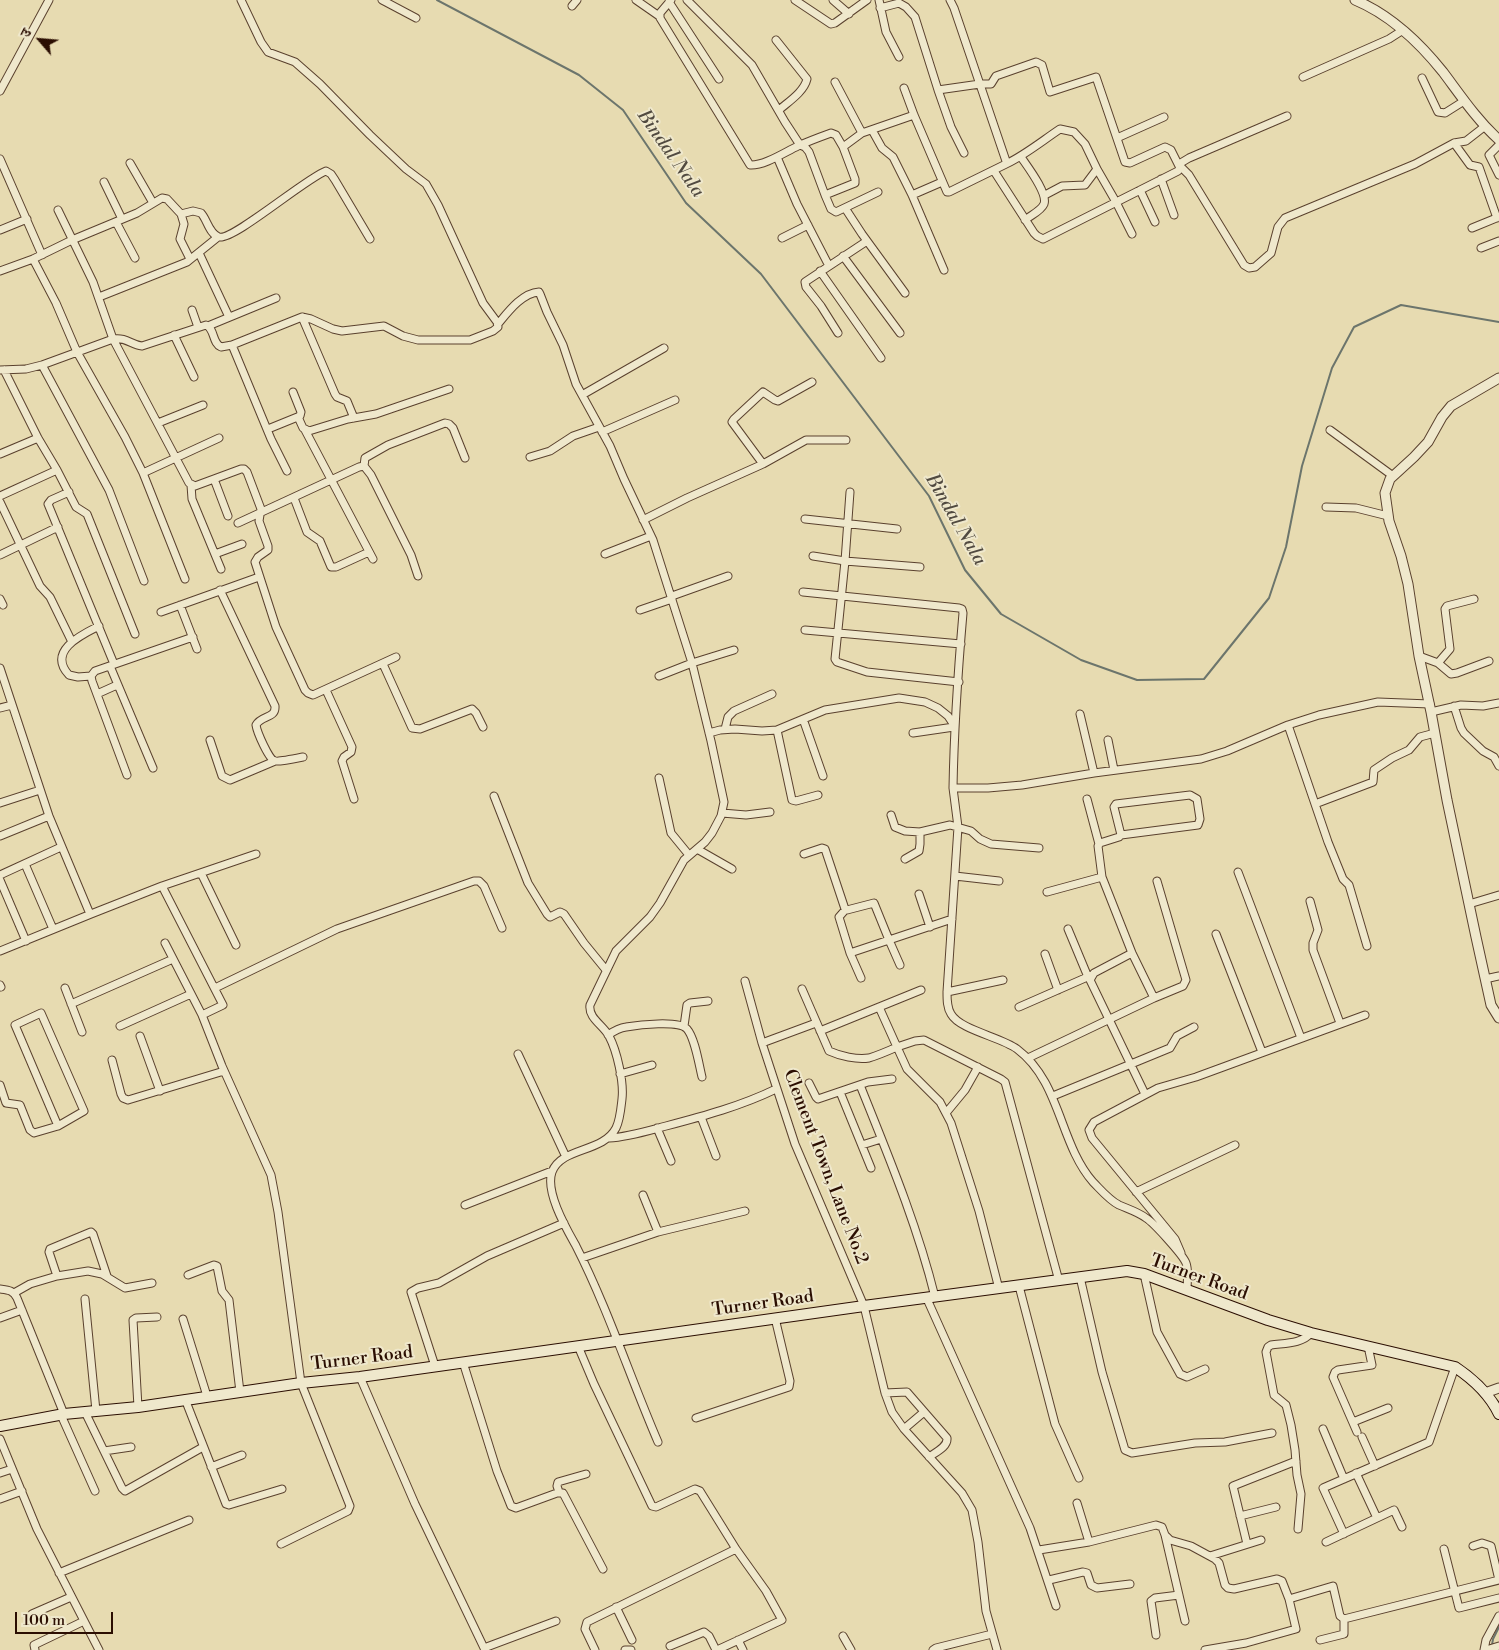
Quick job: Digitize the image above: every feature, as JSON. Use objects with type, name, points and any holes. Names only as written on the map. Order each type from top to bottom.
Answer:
[{"type":"main road","name":"Turner Road","points":[[0,1426],[63,1414],[360,1377],[775,1318],[1127,1272],[1144,1274],[1268,1320],[1311,1333],[1455,1366],[1473,1379],[1485,1392],[1499,1414]]},
{"type":"street","points":[[0,90],[2,82],[50,0]]},
{"type":"street","points":[[241,0],[265,50],[295,62],[320,84],[406,170],[426,184],[438,205],[483,303],[498,324]]},
{"type":"street","points":[[382,0],[416,18]]},
{"type":"street","points":[[636,0],[660,16],[751,166],[777,157],[800,145],[831,133],[836,135],[843,147],[855,179],[855,184],[825,195]]},
{"type":"street","points":[[687,0],[748,61],[800,145],[809,152],[825,195],[833,210],[838,211],[878,192]]},
{"type":"street","points":[[794,0],[830,24],[849,14],[867,0]]},
{"type":"street","points":[[833,0],[849,14]]},
{"type":"street","points":[[879,0],[886,32],[899,58]]},
{"type":"street","points":[[950,0],[1006,164]]},
{"type":"street","points":[[1356,0],[1372,7],[1412,37],[1432,58],[1484,127],[1499,140]]},
{"type":"street","points":[[660,16],[670,1],[719,79]]},
{"type":"street","points":[[880,8],[900,3],[913,14],[950,127],[964,153]]},
{"type":"street","points":[[1303,77],[1389,39],[1403,30]]},
{"type":"street","points":[[776,40],[806,79],[806,84],[800,91],[779,110]]},
{"type":"street","points":[[938,90],[991,84],[996,76],[1036,62],[1042,65],[1050,92],[1096,77],[1126,163],[1165,147],[1171,150],[1180,165],[1189,174],[1244,266],[1249,268],[1255,267],[1272,253],[1278,226],[1285,218],[1415,164],[1454,143],[1466,141],[1484,127]]},
{"type":"street","points":[[1422,78],[1438,112],[1445,113],[1464,102]]},
{"type":"street","points":[[835,82],[862,133]]},
{"type":"street","points":[[904,88],[946,191],[949,192],[1022,156],[1060,129],[1074,132],[1085,144],[1096,169],[1116,202],[1132,234]]},
{"type":"street","points":[[843,147],[862,133],[914,115]]},
{"type":"street","points":[[994,171],[1025,220],[1037,236],[1043,239],[1178,171],[1180,165],[1190,158],[1287,116]]},
{"type":"street","points":[[1117,138],[1164,117]]},
{"type":"street","points":[[872,130],[882,148],[893,157],[912,195],[944,270]]},
{"type":"street","points":[[1454,143],[1470,165],[1479,167],[1498,218],[1472,228]]},
{"type":"street","points":[[1499,145],[1489,154],[1499,175]]},
{"type":"street","points":[[1022,156],[1045,195],[1042,207],[1025,220]]},
{"type":"street","points":[[777,157],[829,266]]},
{"type":"street","points":[[0,159],[42,255]]},
{"type":"street","points":[[130,163],[153,203]]},
{"type":"street","points":[[1045,195],[1062,186],[1085,185],[1096,169]]},
{"type":"street","points":[[99,298],[148,279],[190,259],[218,237],[223,237],[240,228],[326,171],[335,180],[370,239]]},
{"type":"street","points":[[1160,179],[1174,215]]},
{"type":"street","points":[[104,182],[135,258]]},
{"type":"street","points":[[912,195],[942,182]]},
{"type":"street","points":[[1140,190],[1155,222]]},
{"type":"street","points":[[0,271],[33,260],[164,198],[181,214],[184,224],[180,240],[190,259]]},
{"type":"street","points":[[845,208],[905,293]]},
{"type":"street","points":[[58,210],[99,298],[113,339],[191,485],[192,499],[221,570]]},
{"type":"street","points":[[181,214],[193,211],[201,213],[210,229],[218,237]]},
{"type":"street","points":[[0,230],[27,219]]},
{"type":"street","points":[[782,238],[808,225]]},
{"type":"street","points":[[838,333],[818,301],[805,285],[805,281],[867,241]]},
{"type":"street","points":[[1481,248],[1499,241]]},
{"type":"street","points":[[199,253],[229,317]]},
{"type":"street","points":[[843,256],[900,333]]},
{"type":"street","points":[[33,260],[56,303],[77,352],[143,473],[185,579]]},
{"type":"street","points":[[820,271],[881,358]]},
{"type":"street","points":[[208,326],[218,346],[221,348],[302,317],[342,331],[384,326],[403,336],[418,340],[470,340],[493,331],[516,303],[534,292],[539,292],[563,346],[573,379],[610,446],[651,536],[692,663],[724,802],[722,813],[712,833],[681,864],[660,903],[643,924],[619,947],[606,970],[590,1008],[593,1017],[608,1034],[620,1074],[622,1097],[617,1126],[605,1141],[566,1157],[552,1171],[465,1205]]},
{"type":"street","points":[[135,634],[87,514],[76,507],[2,370],[26,370],[113,339],[125,339],[142,346],[198,327],[208,326],[276,298]]},
{"type":"street","points":[[192,310],[198,327]]},
{"type":"street","points":[[302,317],[336,396],[347,402],[354,418]]},
{"type":"street","points":[[174,335],[194,377]]},
{"type":"street","points":[[232,345],[287,472]]},
{"type":"street","points":[[582,395],[664,348]]},
{"type":"street","points":[[42,365],[109,490],[144,581]]},
{"type":"street","points":[[1499,378],[1451,406],[1442,417],[1428,442],[1386,485],[1385,493],[1388,516],[1406,578],[1419,656],[1454,834],[1485,979],[1491,1005],[1499,1018]]},
{"type":"street","points":[[763,464],[732,422],[763,392],[778,401],[812,382]]},
{"type":"street","points":[[305,430],[376,414],[449,388]]},
{"type":"street","points":[[268,429],[301,414],[293,392]]},
{"type":"street","points":[[530,457],[550,451],[574,436],[601,429],[675,400]]},
{"type":"street","points":[[158,423],[203,405]]},
{"type":"street","points":[[294,498],[307,532],[320,541],[331,567],[371,555],[298,417]]},
{"type":"street","points":[[418,576],[411,555],[371,475],[364,466],[365,458],[376,451],[447,423],[453,428],[465,458]]},
{"type":"street","points":[[1330,430],[1393,476]]},
{"type":"street","points":[[0,454],[38,438]]},
{"type":"street","points":[[143,473],[219,438]]},
{"type":"street","points":[[643,520],[763,464],[806,440],[846,440]]},
{"type":"street","points":[[238,522],[364,466]]},
{"type":"street","points":[[191,485],[195,486],[240,469],[246,470],[261,511],[259,521],[268,548],[255,560],[276,627],[308,693],[313,695],[326,690],[396,657]]},
{"type":"street","points":[[0,496],[57,470]]},
{"type":"street","points":[[214,479],[228,516]]},
{"type":"street","points":[[69,492],[49,502],[98,626],[117,685],[153,768]]},
{"type":"street","points":[[850,492],[845,561],[834,656],[838,662],[868,672],[959,682]]},
{"type":"street","points":[[0,502],[40,586],[50,597],[72,642]]},
{"type":"street","points":[[1326,507],[1356,508],[1388,516]]},
{"type":"street","points":[[805,519],[897,528]]},
{"type":"street","points":[[0,555],[58,527]]},
{"type":"street","points":[[605,554],[651,536]]},
{"type":"street","points":[[215,554],[242,544]]},
{"type":"street","points":[[813,556],[845,561],[920,567]]},
{"type":"street","points":[[640,610],[728,576]]},
{"type":"street","points":[[161,612],[260,577]]},
{"type":"street","points":[[220,590],[275,706],[273,714],[260,720],[256,726],[270,759],[275,761]]},
{"type":"street","points":[[803,592],[961,608],[964,613],[954,726],[953,788],[958,827],[947,992],[948,1008],[961,1024],[1014,1047],[1028,1058],[1043,1078],[1053,1096],[1073,1150],[1093,1182],[1113,1201],[1150,1220],[1183,1258]]},
{"type":"street","points":[[1438,663],[1450,649],[1445,608],[1474,599]]},
{"type":"street","points":[[180,605],[197,649]]},
{"type":"street","points":[[98,626],[78,636],[66,647],[62,655],[63,666],[66,672],[73,677],[91,676],[95,671],[193,637]]},
{"type":"street","points":[[805,630],[960,644]]},
{"type":"street","points":[[660,676],[692,663],[734,650]]},
{"type":"street","points":[[1419,656],[1438,663],[1454,674],[1489,661]]},
{"type":"street","points":[[382,664],[412,728],[420,730],[472,710],[476,712],[483,727]]},
{"type":"street","points":[[0,668],[49,816],[90,914]]},
{"type":"street","points":[[91,676],[127,775]]},
{"type":"street","points":[[97,694],[117,685]]},
{"type":"street","points":[[326,690],[352,748],[351,752],[342,761],[354,799]]},
{"type":"street","points":[[725,729],[728,717],[734,711],[772,694]]},
{"type":"street","points":[[709,733],[725,729],[776,730],[837,707],[899,698],[914,699],[930,704],[943,711],[954,726]]},
{"type":"street","points":[[953,788],[988,788],[1022,785],[1210,757],[1312,716],[1378,702],[1430,708],[1483,706],[1499,703]]},
{"type":"street","points":[[0,708],[12,705]]},
{"type":"street","points":[[1454,706],[1464,733],[1483,751],[1494,757],[1499,766]]},
{"type":"street","points":[[1080,714],[1094,773]]},
{"type":"street","points":[[803,719],[823,776]]},
{"type":"street","points":[[1288,725],[1328,842],[1343,879],[1350,885],[1367,946]]},
{"type":"street","points":[[913,733],[954,726]]},
{"type":"street","points":[[776,730],[792,800],[796,801],[818,795]]},
{"type":"street","points":[[1315,804],[1373,782],[1374,770],[1390,759],[1409,750],[1420,737],[1435,733]]},
{"type":"street","points":[[210,740],[222,776],[230,780],[275,761],[303,757]]},
{"type":"street","points":[[1108,740],[1114,770]]},
{"type":"street","points":[[659,778],[671,832],[689,855]]},
{"type":"street","points":[[0,793],[1,802],[40,790]]},
{"type":"street","points":[[494,796],[524,874],[547,914],[550,916],[560,912],[564,914],[606,970]]},
{"type":"street","points":[[1099,844],[1121,835],[1198,825],[1200,819],[1197,799],[1190,796],[1116,804],[1114,807],[1121,835]]},
{"type":"street","points":[[1086,799],[1099,844],[1102,877],[1132,953],[1154,998]]},
{"type":"street","points":[[722,813],[746,815],[770,812]]},
{"type":"street","points":[[891,815],[897,829],[905,831],[920,832],[947,825],[971,831],[980,839],[991,844],[1039,848]]},
{"type":"street","points":[[0,836],[49,816]]},
{"type":"street","points":[[906,859],[918,851],[920,832]]},
{"type":"street","points":[[0,875],[61,847]]},
{"type":"street","points":[[804,854],[822,848],[825,849],[846,910]]},
{"type":"street","points":[[697,849],[732,869]]},
{"type":"street","points":[[0,951],[162,886],[256,854]]},
{"type":"street","points":[[25,864],[53,929]]},
{"type":"street","points":[[1238,872],[1301,1038]]},
{"type":"street","points":[[201,873],[236,945]]},
{"type":"street","points":[[955,876],[999,881]]},
{"type":"street","points":[[1047,892],[1102,877]]},
{"type":"street","points":[[0,880],[26,941]]},
{"type":"street","points":[[215,988],[337,929],[474,881],[479,881],[484,886],[502,928]]},
{"type":"street","points":[[1028,1058],[1108,1019],[1183,986],[1186,980],[1157,881]]},
{"type":"street","points":[[162,886],[223,1005],[202,1015]]},
{"type":"street","points":[[919,894],[930,926]]},
{"type":"street","points":[[1469,904],[1499,895]]},
{"type":"street","points":[[1310,902],[1318,930],[1313,943],[1313,950],[1340,1023]]},
{"type":"street","points":[[860,978],[839,917],[846,910],[874,903],[900,965]]},
{"type":"street","points":[[850,953],[952,919]]},
{"type":"street","points":[[1068,928],[1090,976],[1090,982],[1132,1064],[1145,1094]]},
{"type":"street","points":[[1216,934],[1262,1052]]},
{"type":"street","points":[[165,943],[202,1015],[224,1071],[271,1175],[275,1190],[301,1383],[350,1506],[348,1511],[281,1544]]},
{"type":"street","points":[[1019,1007],[1090,976],[1132,953]]},
{"type":"street","points":[[1045,954],[1058,990]]},
{"type":"street","points":[[72,1004],[173,959]]},
{"type":"street","points":[[1485,979],[1499,976]]},
{"type":"street","points":[[947,992],[1003,980]]},
{"type":"street","name":"Clement Town, Lane No.2","points":[[745,981],[776,1089],[796,1144],[864,1306],[885,1394],[892,1412],[904,1429],[962,1492],[972,1510],[978,1542],[984,1600],[997,1650]]},
{"type":"street","points":[[65,988],[82,1032]]},
{"type":"street","points":[[802,989],[829,1051],[850,1057],[869,1058],[915,1041],[924,1040],[1002,1080],[1007,1085],[1060,1281]]},
{"type":"street","points":[[820,1031],[921,990]]},
{"type":"street","points":[[120,1026],[191,994]]},
{"type":"street","points":[[684,1026],[687,1005],[708,1001]]},
{"type":"street","points":[[879,1007],[907,1069],[940,1102],[951,1123],[980,1211],[999,1289]]},
{"type":"street","points":[[0,1085],[6,1104],[18,1104],[21,1106],[31,1132],[58,1126],[84,1111],[41,1013],[15,1025],[58,1126]]},
{"type":"street","points":[[1187,1290],[1187,1269],[1175,1239],[1092,1138],[1089,1130],[1094,1122],[1158,1088],[1196,1077],[1365,1015]]},
{"type":"street","points":[[762,1042],[816,1023]]},
{"type":"street","points":[[608,1034],[627,1027],[676,1024],[684,1026],[691,1034],[702,1077]]},
{"type":"street","points":[[1053,1096],[1170,1048],[1177,1036],[1194,1027]]},
{"type":"street","points":[[140,1036],[160,1091]]},
{"type":"street","points":[[518,1054],[566,1157]]},
{"type":"street","points":[[112,1060],[121,1094],[125,1099],[132,1099],[224,1071]]},
{"type":"street","points":[[620,1074],[652,1065]]},
{"type":"street","points":[[946,1113],[965,1090],[978,1067]]},
{"type":"street","points":[[809,1083],[818,1099],[868,1082],[892,1079]]},
{"type":"street","points":[[860,1085],[901,1189],[926,1261],[931,1298],[1039,1550],[1056,1606]]},
{"type":"street","points":[[609,1138],[626,1137],[741,1105],[776,1089]]},
{"type":"street","points":[[840,1092],[871,1168]]},
{"type":"street","points":[[700,1117],[716,1156]]},
{"type":"street","points":[[657,1128],[671,1161]]},
{"type":"street","points":[[862,1145],[881,1139]]},
{"type":"street","points":[[1136,1192],[1235,1145]]},
{"type":"street","points":[[552,1171],[552,1194],[618,1341],[658,1442]]},
{"type":"street","points":[[643,1195],[658,1232]]},
{"type":"street","points":[[582,1258],[658,1232],[745,1210]]},
{"type":"street","points":[[435,1366],[411,1292],[418,1288],[439,1283],[487,1256],[564,1223]]},
{"type":"street","points":[[57,1276],[49,1252],[50,1249],[92,1232],[107,1276]]},
{"type":"street","points":[[188,1275],[214,1265],[218,1266],[222,1291],[229,1300],[240,1392]]},
{"type":"street","points":[[14,1293],[30,1284],[57,1276],[88,1271],[99,1272],[125,1288],[152,1283]]},
{"type":"street","points":[[1144,1274],[1157,1332],[1180,1374],[1187,1377],[1205,1369]]},
{"type":"street","points":[[1080,1277],[1102,1372],[1125,1450],[1132,1453],[1195,1442],[1225,1442],[1272,1433]]},
{"type":"street","points":[[1019,1286],[1055,1424],[1079,1478]]},
{"type":"street","points":[[0,1289],[10,1290],[14,1293],[22,1310],[94,1490]]},
{"type":"street","points":[[85,1299],[96,1411]]},
{"type":"street","points":[[0,1318],[22,1310]]},
{"type":"street","points":[[138,1406],[133,1320],[136,1318],[157,1317]]},
{"type":"street","points":[[696,1418],[789,1387],[790,1381],[775,1318]]},
{"type":"street","points":[[182,1319],[207,1396]]},
{"type":"street","points":[[1298,1529],[1301,1494],[1296,1475],[1296,1461],[1286,1405],[1274,1395],[1266,1352],[1269,1346],[1302,1340],[1311,1333]]},
{"type":"street","points":[[578,1346],[652,1506],[656,1507],[698,1489],[736,1549],[766,1591],[782,1620],[717,1650],[709,1636],[704,1632],[670,1646]]},
{"type":"street","points":[[1368,1346],[1372,1365],[1338,1370],[1333,1377],[1375,1466]]},
{"type":"street","points":[[463,1362],[497,1471],[511,1506],[516,1508],[559,1492]]},
{"type":"street","points":[[1344,1534],[1323,1488],[1429,1442],[1455,1366]]},
{"type":"street","points":[[360,1377],[414,1504],[484,1649],[556,1622]]},
{"type":"street","points":[[1485,1392],[1499,1388]]},
{"type":"street","points":[[885,1394],[907,1392],[948,1440],[945,1446],[929,1457]]},
{"type":"street","points":[[184,1399],[225,1502],[229,1505],[282,1489]]},
{"type":"street","points":[[1353,1422],[1388,1408]]},
{"type":"street","points":[[85,1412],[122,1488],[126,1491],[203,1448]]},
{"type":"street","points":[[904,1429],[924,1412]]},
{"type":"street","points":[[1323,1429],[1344,1479]]},
{"type":"street","points":[[0,1439],[37,1529],[99,1650]]},
{"type":"street","points":[[104,1451],[131,1447]]},
{"type":"street","points":[[211,1467],[242,1455]]},
{"type":"street","points":[[1247,1544],[1233,1486],[1296,1461]]},
{"type":"street","points":[[0,1474],[12,1469]]},
{"type":"street","points":[[586,1474],[558,1482],[557,1486],[559,1492],[565,1495],[603,1569]]},
{"type":"street","points":[[1356,1474],[1377,1518]]},
{"type":"street","points":[[0,1498],[22,1490]]},
{"type":"street","points":[[1077,1503],[1089,1542]]},
{"type":"street","points":[[1240,1516],[1276,1507]]},
{"type":"street","points":[[1326,1542],[1394,1510],[1402,1526]]},
{"type":"street","points":[[58,1573],[189,1520]]},
{"type":"street","points":[[1039,1550],[1089,1542],[1156,1525],[1162,1527],[1185,1621]]},
{"type":"street","points":[[1165,1535],[1170,1540],[1191,1546],[1219,1563],[1225,1585],[1228,1588],[1234,1589],[1279,1579],[1283,1582],[1289,1599],[1296,1630],[1247,1646],[1205,1650]]},
{"type":"street","points":[[1210,1556],[1262,1540]]},
{"type":"street","points":[[1344,1619],[1499,1580],[1491,1546],[1482,1543],[1473,1546]]},
{"type":"street","points":[[595,1650],[585,1628],[586,1623],[736,1549]]},
{"type":"street","points":[[1444,1549],[1459,1608],[1499,1598]]},
{"type":"street","points":[[1049,1580],[1083,1572],[1088,1575],[1091,1585],[1095,1588],[1130,1584]]},
{"type":"street","points":[[1289,1599],[1333,1586],[1340,1616],[1344,1619],[1344,1634],[1320,1640]]},
{"type":"street","points":[[1156,1634],[1152,1600],[1179,1595]]},
{"type":"street","points":[[32,1614],[71,1597]]},
{"type":"street","points":[[616,1607],[632,1640]]},
{"type":"street","points":[[1490,1649],[1486,1640],[1499,1616]]},
{"type":"street","points":[[35,1650],[34,1645],[84,1621]]},
{"type":"street","points":[[933,1650],[992,1634]]},
{"type":"street","points":[[843,1636],[851,1650]]},
{"type":"street","points":[[738,1640],[743,1650]]},
{"type":"street","points":[[625,1650],[631,1650]]},
{"type":"waterway","name":"Bindal Nala","points":[[437,0],[579,75],[623,110],[686,203],[761,274],[929,496],[965,570],[1001,614],[1081,660],[1137,680],[1204,679],[1269,598],[1286,547],[1302,466],[1332,368],[1354,327],[1401,305],[1499,322]]},
{"type":"waterway","points":[[1492,1645],[1499,1627]]}]
